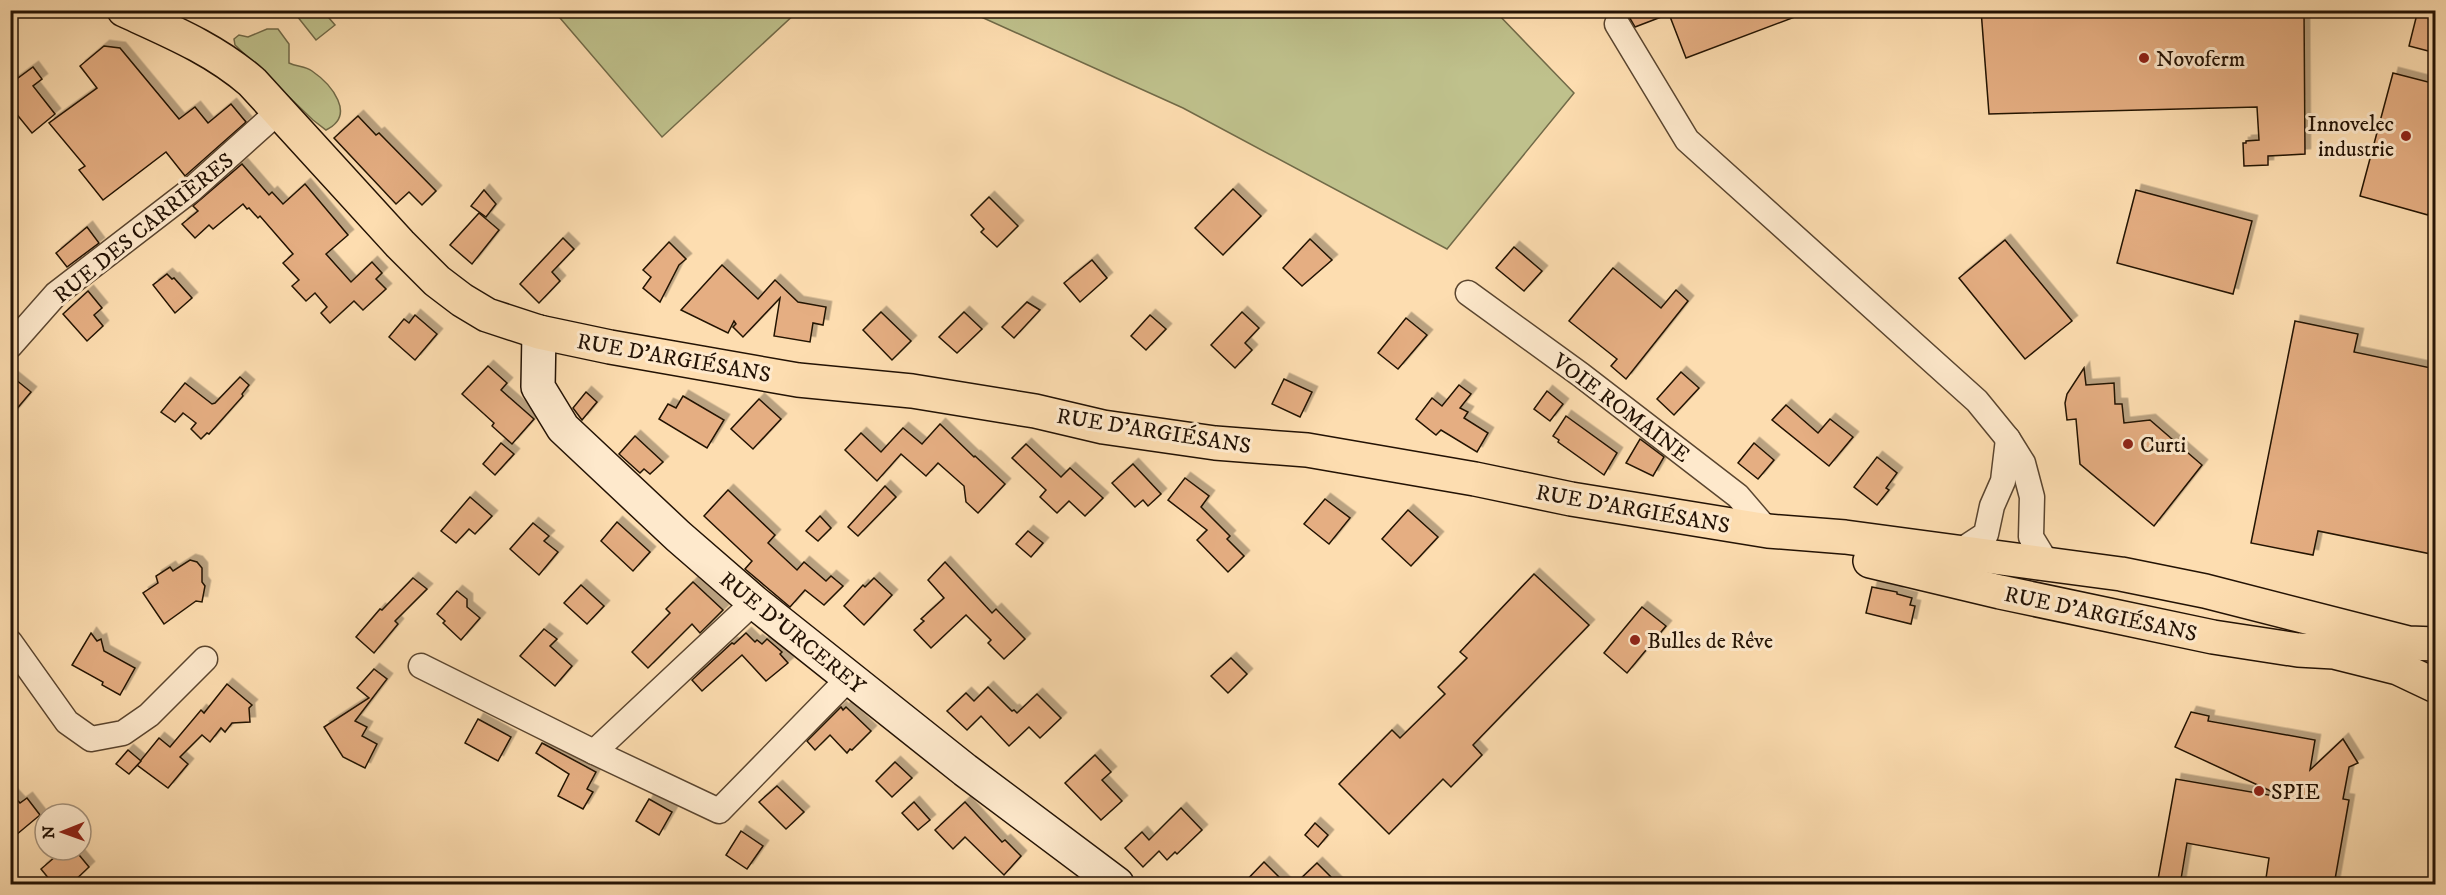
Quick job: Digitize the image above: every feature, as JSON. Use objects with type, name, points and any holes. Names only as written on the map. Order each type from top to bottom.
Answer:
[{"type":"main road","name":"RUE D'ARGIÉSANS","points":[[124,10],[182,36],[217,55],[252,82],[400,244],[437,281],[487,315],[539,332],[610,347],[798,380],[912,391],[1035,411],[1102,427],[1215,443],[1307,450],[1475,479],[1571,500],[1768,531],[1845,537],[1957,552],[1994,547],[2039,551],[2121,574],[2205,591],[2358,632],[2408,643],[2436,644]]},
{"type":"main road","name":"RUE D'ARGIÉSANS","points":[[1768,531],[1847,556],[2049,603],[2213,637],[2298,650],[2334,652],[2398,668],[2436,687]]},
{"type":"street","points":[[1617,24],[1687,140],[1977,401],[2008,439],[2023,463],[2032,497],[2039,551]]},
{"type":"street","name":"RUE DES CARRIÈRES","points":[[10,346],[56,294],[191,190],[279,111]]},
{"type":"street","name":"VOIE ROMAINE","points":[[1468,293],[1581,375],[1738,496],[1768,531]]},
{"type":"street","name":"RUE D'URCEREY","points":[[539,332],[538,387],[563,428],[678,536],[754,602],[1117,885]]},
{"type":"street","points":[[1923,572],[1984,575],[1994,547],[1992,506],[2003,481],[2008,439]]},
{"type":"street","points":[[1994,547],[2016,580],[2049,603]]},
{"type":"street","points":[[594,752],[754,602]]},
{"type":"street","points":[[10,642],[67,722],[90,739],[123,733],[149,715],[205,659]]},
{"type":"street","points":[[421,666],[719,811],[849,678]]},
{"type":"green space","points":[[293,11],[323,11],[335,25],[316,40]]},
{"type":"green space","points":[[554,11],[798,11],[662,137]]},
{"type":"green space","points":[[968,11],[1495,11],[1574,93],[1447,249],[1183,108]]},
{"type":"green space","points":[[267,29],[278,29],[289,44],[289,63],[312,71],[333,91],[338,100],[340,116],[335,124],[326,130],[235,45],[234,39],[239,35],[248,37]]},
{"type":"building","points":[[1625,10],[1808,10],[1808,12],[1686,58],[1669,14],[1635,27]]},
{"type":"building","name":"Novoferm","points":[[1981,10],[2304,10],[2305,154],[2268,156],[2268,165],[2244,166],[2243,143],[2259,140],[2257,107],[1989,114]]},
{"type":"building","points":[[2418,10],[2436,10],[2436,53],[2409,46]]},
{"type":"building","points":[[104,46],[120,48],[179,119],[195,107],[208,123],[231,104],[246,122],[185,176],[166,152],[103,200],[79,170],[85,166],[49,123],[97,88],[80,66]]},
{"type":"building","points":[[33,67],[42,79],[33,86],[55,114],[32,133],[10,106],[10,84]]},
{"type":"building","name":"Innovelec industrie","points":[[2393,73],[2436,84],[2436,188],[2428,215],[2360,196]]},
{"type":"building","points":[[358,116],[376,135],[379,133],[436,191],[422,205],[409,192],[396,204],[334,138]]},
{"type":"building","points":[[242,164],[269,195],[272,192],[283,204],[305,184],[348,235],[326,254],[351,282],[372,262],[382,273],[376,279],[386,289],[363,310],[354,301],[330,323],[321,313],[327,307],[315,293],[306,301],[292,286],[299,280],[283,263],[293,254],[260,216],[258,218],[243,204],[213,229],[209,225],[195,238],[182,224],[198,211],[193,206]]},
{"type":"building","points":[[1233,189],[1261,216],[1223,255],[1195,228]]},
{"type":"building","points":[[484,190],[496,204],[486,217],[471,206]]},
{"type":"building","points":[[2136,190],[2252,221],[2233,294],[2117,263]]},
{"type":"building","points":[[989,197],[1018,226],[997,247],[981,232],[984,229],[971,215]]},
{"type":"building","points":[[479,213],[499,230],[472,264],[450,245]]},
{"type":"building","points":[[87,227],[99,243],[67,267],[56,253]]},
{"type":"building","points":[[563,238],[574,249],[552,272],[560,281],[539,303],[520,284]]},
{"type":"building","points":[[1310,239],[1332,260],[1302,286],[1283,268]]},
{"type":"building","points":[[2005,240],[2072,321],[2025,359],[1959,278]]},
{"type":"building","points":[[669,242],[686,259],[679,265],[660,302],[643,288],[651,277],[643,270]]},
{"type":"building","points":[[1514,247],[1542,271],[1524,291],[1496,268]]},
{"type":"building","points":[[1092,260],[1107,278],[1080,302],[1064,283]]},
{"type":"building","points":[[722,265],[758,299],[775,280],[798,302],[826,307],[823,325],[813,323],[810,342],[774,336],[780,298],[743,337],[733,327],[736,324],[734,321],[728,333],[681,310]]},
{"type":"building","points":[[1613,268],[1661,308],[1676,290],[1688,301],[1626,379],[1611,366],[1617,359],[1569,321]]},
{"type":"building","points":[[167,274],[172,279],[174,278],[192,298],[175,313],[153,285]]},
{"type":"building","points":[[88,291],[102,308],[94,315],[103,326],[87,341],[63,314]]},
{"type":"building","points":[[1027,302],[1040,310],[1014,338],[1002,327]]},
{"type":"building","points":[[881,312],[911,341],[892,360],[863,330]]},
{"type":"building","points":[[964,312],[982,329],[957,353],[939,337]]},
{"type":"building","points":[[1242,312],[1259,328],[1245,343],[1252,350],[1235,368],[1211,345]]},
{"type":"building","points":[[415,315],[437,334],[415,360],[389,337],[404,319],[409,323]]},
{"type":"building","points":[[1150,315],[1166,329],[1146,350],[1131,336]]},
{"type":"building","points":[[1406,318],[1427,335],[1398,369],[1378,353]]},
{"type":"building","points":[[2295,321],[2358,334],[2354,352],[2436,369],[2436,555],[2318,531],[2313,555],[2251,543]]},
{"type":"building","points":[[488,366],[507,383],[501,390],[534,419],[512,444],[492,426],[494,423],[462,394]]},
{"type":"building","name":"Curti","points":[[2084,368],[2086,385],[2114,383],[2115,404],[2122,404],[2124,423],[2150,420],[2202,465],[2154,526],[2080,464],[2076,419],[2067,420],[2065,403],[2067,394]]},
{"type":"building","points":[[1681,372],[1699,388],[1674,415],[1657,399]]},
{"type":"building","points":[[10,375],[31,392],[10,417]]},
{"type":"building","points":[[240,377],[249,385],[242,394],[243,396],[209,434],[207,433],[201,439],[191,429],[196,423],[183,413],[175,422],[161,412],[185,383],[212,404]]},
{"type":"building","points":[[1284,379],[1312,392],[1300,417],[1272,404]]},
{"type":"building","points":[[1459,385],[1471,394],[1460,408],[1468,412],[1464,418],[1488,433],[1477,452],[1441,430],[1436,435],[1416,419],[1432,398],[1442,406]]},
{"type":"building","points":[[1547,391],[1563,404],[1550,421],[1534,409]]},
{"type":"building","points":[[586,392],[597,402],[582,420],[573,408]]},
{"type":"building","points":[[683,396],[724,420],[707,448],[659,419],[668,404],[676,408]]},
{"type":"building","points":[[759,399],[781,419],[753,449],[731,429]]},
{"type":"building","points":[[1786,405],[1818,433],[1830,419],[1853,437],[1829,466],[1772,420]]},
{"type":"building","points":[[1566,416],[1617,453],[1604,475],[1553,436]]},
{"type":"building","points":[[940,424],[1005,484],[978,513],[966,502],[964,486],[938,463],[926,476],[901,454],[877,481],[845,450],[861,433],[881,452],[903,428],[922,444]]},
{"type":"building","points":[[635,436],[663,462],[650,474],[644,469],[640,473],[619,454]]},
{"type":"building","points":[[1640,439],[1664,457],[1653,476],[1626,463]]},
{"type":"building","points":[[501,443],[514,454],[495,475],[483,464]]},
{"type":"building","points":[[1754,443],[1774,460],[1758,479],[1738,463]]},
{"type":"building","points":[[1026,444],[1061,477],[1070,468],[1103,498],[1085,516],[1069,501],[1057,513],[1040,497],[1046,490],[1012,458]]},
{"type":"building","points":[[1877,457],[1897,473],[1886,488],[1889,490],[1877,505],[1854,487]]},
{"type":"building","points":[[1133,464],[1161,494],[1148,506],[1143,500],[1135,507],[1112,483]]},
{"type":"building","points":[[1185,478],[1209,496],[1201,507],[1230,536],[1227,539],[1244,556],[1228,572],[1197,540],[1207,530],[1168,500]]},
{"type":"building","points":[[885,486],[896,497],[858,536],[848,527]]},
{"type":"building","points":[[728,490],[775,535],[768,543],[797,570],[804,562],[826,581],[831,576],[843,586],[824,605],[805,590],[790,607],[745,569],[752,561],[704,516]]},
{"type":"building","points":[[470,497],[492,516],[475,534],[469,529],[456,543],[441,531]]},
{"type":"building","points":[[1325,499],[1350,518],[1329,544],[1304,524]]},
{"type":"building","points":[[1408,510],[1438,537],[1411,566],[1382,539]]},
{"type":"building","points":[[820,516],[831,528],[818,541],[806,531]]},
{"type":"building","points":[[617,522],[650,552],[633,571],[601,541]]},
{"type":"building","points":[[533,523],[549,536],[544,541],[558,552],[539,575],[510,549]]},
{"type":"building","points":[[1028,531],[1043,543],[1031,557],[1016,544]]},
{"type":"building","points":[[190,560],[197,562],[202,568],[202,582],[205,586],[202,602],[196,601],[164,624],[143,593],[158,583],[156,576],[170,567],[173,571]]},
{"type":"building","points":[[945,562],[992,613],[996,609],[1025,639],[1004,659],[988,643],[991,640],[966,615],[931,648],[914,630],[924,621],[921,619],[944,598],[928,580]]},
{"type":"building","points":[[1534,574],[1589,625],[1473,745],[1482,755],[1451,787],[1443,779],[1389,834],[1339,784],[1392,730],[1400,738],[1445,694],[1438,687],[1467,658],[1460,652]]},
{"type":"building","points":[[413,578],[427,589],[395,621],[398,624],[374,653],[356,637],[380,609],[382,610]]},
{"type":"building","points":[[874,578],[892,595],[864,625],[844,606],[863,585],[865,587]]},
{"type":"building","points":[[693,582],[723,610],[700,633],[692,624],[648,668],[632,652],[670,613],[666,609]]},
{"type":"building","points":[[581,585],[604,606],[587,624],[564,603]]},
{"type":"building","points":[[1872,587],[1897,592],[1897,594],[1912,598],[1910,605],[1915,606],[1911,624],[1866,613]]},
{"type":"building","points":[[457,591],[467,599],[467,607],[480,618],[461,640],[437,614]]},
{"type":"building","name":"Bulles de Rêve","points":[[1642,607],[1666,626],[1627,673],[1604,653]]},
{"type":"building","points":[[544,629],[557,639],[550,646],[572,666],[555,686],[520,656]]},
{"type":"building","points":[[91,633],[97,641],[101,639],[104,651],[135,668],[120,695],[102,685],[103,682],[72,665]]},
{"type":"building","points":[[746,633],[755,642],[757,640],[762,644],[767,639],[782,652],[780,654],[788,663],[766,681],[742,655],[702,691],[692,680]]},
{"type":"building","points":[[1231,658],[1247,674],[1228,693],[1211,676]]},
{"type":"building","points":[[374,669],[387,679],[355,721],[367,727],[362,736],[377,744],[365,768],[343,757],[324,727],[369,698],[357,688]]},
{"type":"building","points":[[227,684],[252,705],[249,708],[250,722],[232,723],[225,732],[221,728],[210,742],[202,735],[180,757],[188,764],[168,788],[137,765],[159,738],[170,747],[201,710],[204,713]]},
{"type":"building","points":[[988,687],[1012,711],[1017,713],[1037,694],[1061,718],[1040,738],[1029,727],[1009,746],[981,716],[967,730],[947,711],[966,693],[974,701]]},
{"type":"building","points":[[841,707],[843,710],[846,707],[871,731],[847,753],[830,735],[815,750],[807,741]]},
{"type":"building","name":"SPIE","points":[[2191,712],[2209,716],[2208,721],[2315,740],[2310,770],[2343,739],[2358,763],[2349,767],[2343,799],[2349,800],[2334,885],[2265,885],[2269,858],[2187,843],[2180,885],[2157,885],[2176,779],[2274,796],[2275,793],[2175,747]]},
{"type":"building","points":[[478,719],[511,737],[498,761],[465,743]]},
{"type":"building","points":[[542,743],[596,772],[587,789],[593,792],[583,809],[558,796],[569,774],[536,753]]},
{"type":"building","points":[[128,750],[141,761],[129,774],[116,764]]},
{"type":"building","points":[[1095,755],[1111,772],[1102,780],[1122,801],[1101,820],[1065,783]]},
{"type":"building","points":[[895,762],[912,778],[892,797],[876,781]]},
{"type":"building","points":[[777,786],[804,812],[786,829],[759,802]]},
{"type":"building","points":[[10,792],[20,803],[27,798],[33,806],[33,821],[10,840]]},
{"type":"building","points":[[649,799],[672,812],[659,835],[636,821]]},
{"type":"building","points":[[914,802],[930,820],[918,830],[902,813]]},
{"type":"building","points":[[965,802],[1002,842],[1005,840],[1021,856],[1004,875],[965,837],[953,849],[935,830]]},
{"type":"building","points":[[1181,808],[1202,830],[1177,854],[1175,852],[1167,860],[1159,851],[1143,867],[1125,848],[1142,832],[1149,840]]},
{"type":"building","points":[[1315,823],[1328,835],[1318,847],[1305,835]]},
{"type":"building","points":[[741,831],[763,846],[747,869],[726,855]]},
{"type":"building","points":[[49,862],[85,862],[89,867],[70,885],[54,885],[41,869]]},
{"type":"building","points":[[1264,862],[1287,885],[1242,885]]},
{"type":"building","points":[[1317,863],[1339,885],[1294,885]]},
{"type":"place","name":"Novoferm","points":[[2144,58]]},
{"type":"place","name":"Innovelec industrie","points":[[2406,136]]},
{"type":"place","name":"Curti","points":[[2128,444]]},
{"type":"place","name":"Bulles de Rêve","points":[[1635,640]]},
{"type":"place","name":"SPIE","points":[[2259,791]]}]
